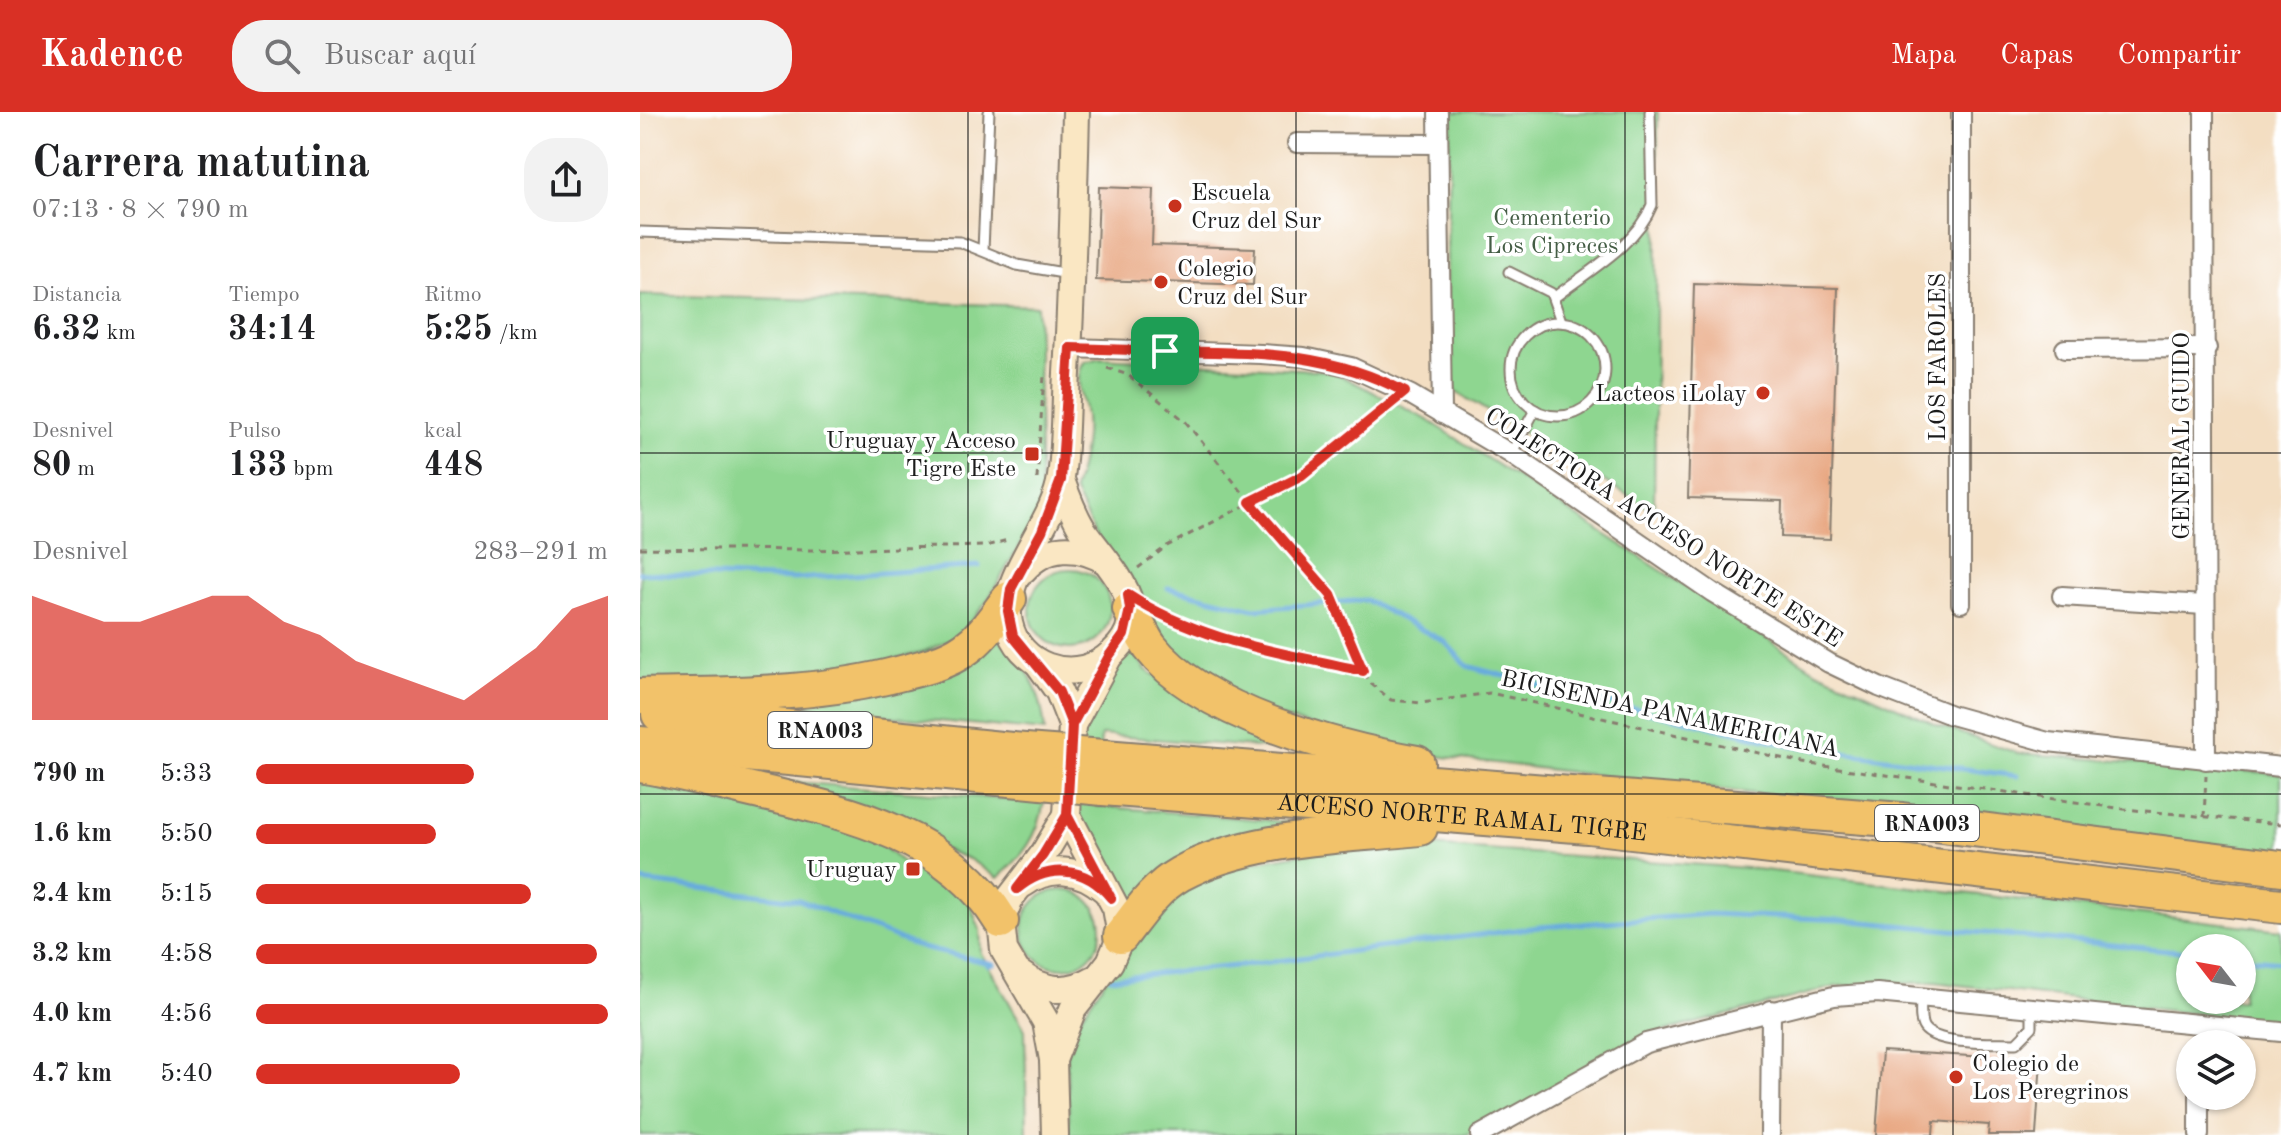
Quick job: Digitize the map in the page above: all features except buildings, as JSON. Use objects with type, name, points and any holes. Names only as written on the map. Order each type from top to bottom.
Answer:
[{"type":"highway","points":[[640,696],[794,694],[913,670],[962,652],[982,636],[1014,586]]},
{"type":"highway","points":[[1127,595],[1150,646],[1189,682],[1235,707],[1324,740],[1392,759],[1571,792]]},
{"type":"highway","name":"ACCESO NORTE RAMAL TIGRE","points":[[640,712],[1000,764]]},
{"type":"highway","name":"ACCESO NORTE RAMAL TIGRE","points":[[640,744],[1000,764],[1103,773],[2281,906]]},
{"type":"highway","points":[[640,765],[807,802],[857,816],[900,834],[927,849],[976,886],[1001,921]]},
{"type":"highway","name":"ACCESO NORTE RAMAL TIGRE","points":[[1103,773],[1571,792],[1902,820],[2281,868]]},
{"type":"highway","points":[[1121,936],[1156,892],[1179,875],[1218,859],[1256,849],[1453,824],[1588,826]]},
{"type":"main road","points":[[1055,1135],[1053,1060],[1046,1022],[1004,950],[1001,921],[1017,889],[1043,855],[1067,815],[1072,725],[1059,692],[1013,636],[1014,586],[1042,531],[1068,358],[1076,112]]},
{"type":"main road","points":[[1049,480],[1127,595],[1124,635],[1109,656],[1072,725]]},
{"type":"main road","points":[[1014,586],[1029,563],[1054,550],[1081,549],[1106,561]]},
{"type":"main road","points":[[1038,663],[1074,671],[1109,656]]},
{"type":"main road","points":[[1053,1060],[1073,1009],[1103,971],[1121,936],[1111,898],[1067,815]]},
{"type":"main road","points":[[1017,889],[1037,875],[1060,870],[1094,881],[1111,898]]},
{"type":"main road","points":[[1020,974],[1043,987],[1056,990],[1081,986],[1103,971]]},
{"type":"street","points":[[1438,112],[1442,414]]},
{"type":"street","name":"LOS FAROLES","points":[[1961,112],[1961,603]]},
{"type":"street","name":"GENERAL GUIDO","points":[[2204,112],[2206,760]]},
{"type":"street","points":[[1297,143],[1437,144]]},
{"type":"street","points":[[2065,349],[2207,348]]},
{"type":"street","name":"COLECTORA ACCESO NORTE ESTE","points":[[1068,358],[1304,357],[1351,367],[1405,392],[1511,454],[1712,592],[1829,663],[1879,687],[1951,715],[2048,742],[2281,767]]},
{"type":"street","points":[[2062,596],[2204,605]]},
{"type":"street","points":[[1480,1135],[1646,1043],[1834,996],[1877,993],[2281,1032]]},
{"type":"street","points":[[1770,1135],[1771,1010]]},
{"type":"street","points":[[2199,1025],[2199,1030]]},
{"type":"street","points":[[2199,1110],[2199,1135]]},
{"type":"lane","points":[[983,250],[989,112]]},
{"type":"lane","points":[[1555,297],[1624,243],[1647,217],[1652,205],[1650,112]]},
{"type":"lane","points":[[640,232],[960,242],[1017,265],[1072,275]]},
{"type":"lane","points":[[1509,272],[1555,297],[1561,321]]},
{"type":"lane","points":[[1561,321],[1578,325],[1592,335],[1606,365],[1604,382],[1596,397],[1576,412],[1551,416],[1535,410],[1514,386],[1513,355],[1531,330],[1561,321]]},
{"type":"lane","points":[[1511,454],[1535,410]]},
{"type":"lane","points":[[1921,997],[1922,1023],[1926,1030],[1949,1040],[2016,1043],[2032,1027],[2032,1008]]},
{"type":"path","points":[[1049,480],[1040,389],[1044,373],[1068,358]]},
{"type":"path","name":"BICISENDA PANAMERICANA","points":[[1103,367],[1128,375],[1185,421],[1331,595],[1369,682],[1391,700],[1422,703],[1490,693],[1803,763],[2204,817],[2281,824]]},
{"type":"path","points":[[1363,671],[1222,641],[1150,609],[1127,595],[1151,556],[1302,476],[1405,392]]},
{"type":"path","points":[[640,548],[809,550],[971,546],[1015,538]]},
{"type":"path","points":[[2204,817],[2206,760]]},
{"type":"green space","name":"Cementerio Los Cipreces","points":[[1450,112],[1658,112],[1654,511],[1456,392],[1445,350]]},
{"type":"green space","points":[[640,295],[1037,306],[1041,509],[987,601],[959,636],[911,657],[782,680],[640,681]]},
{"type":"green space","points":[[1100,358],[1332,371],[1428,420],[1815,670],[1937,725],[2017,753],[2281,774],[2281,856],[1410,753],[1251,709],[1202,668],[1179,665],[1102,549],[1074,491],[1086,430],[1079,374],[1084,362]]},
{"type":"green space","points":[[1070,569],[1085,572],[1098,581],[1107,594],[1110,609],[1107,624],[1098,637],[1085,646],[1070,649],[1055,646],[1042,637],[1033,624],[1030,609],[1033,594],[1042,581],[1055,572]]},
{"type":"green space","points":[[995,637],[1016,656],[1031,679],[1045,731],[704,699]]},
{"type":"green space","points":[[1127,643],[1146,670],[1177,689],[1320,752],[1101,735],[1096,806],[1347,827],[1273,837],[1126,916],[1074,808],[1075,740]]},
{"type":"green space","points":[[757,779],[1044,802],[1038,825],[1028,844],[998,878],[969,859]]},
{"type":"green space","points":[[640,780],[868,833],[903,863],[935,873],[969,901],[980,930],[981,953],[1025,1030],[1027,1135],[640,1135]]},
{"type":"green space","points":[[1372,842],[1747,868],[2281,930],[2281,1024],[2198,1014],[2256,1014],[2256,934],[2176,934],[2176,1011],[1934,982],[1838,986],[1642,1037],[1501,1121],[1465,1135],[1069,1135],[1068,1036],[1167,888],[1224,867]]},
{"type":"green space","points":[[1062,890],[1077,893],[1090,901],[1098,914],[1101,929],[1098,944],[1090,957],[1077,965],[1062,968],[1047,965],[1034,957],[1026,944],[1023,929],[1026,914],[1034,901],[1047,893]]},
{"type":"waterway","points":[[640,573],[795,579],[979,566]]},
{"type":"waterway","points":[[1168,588],[1254,609],[1366,600],[1445,642],[1467,666],[1791,745],[2017,776]]},
{"type":"waterway","points":[[640,881],[799,900],[922,948],[994,964],[988,965]]},
{"type":"waterway","points":[[1110,978],[1246,965],[1539,927],[1711,914],[1843,920],[2176,951]]},
{"type":"waterway","points":[[2256,959],[2281,962]]},
{"type":"place","name":"Escuela Cruz del Sur","points":[[1175,206]]},
{"type":"place","name":"Colegio Cruz del Sur","points":[[1161,282]]},
{"type":"place","name":"Lacteos iLolay","points":[[1763,393]]},
{"type":"place","name":"Uruguay y Acceso Tigre Este","points":[[1032,454]]},
{"type":"place","name":"Uruguay","points":[[913,869]]},
{"type":"place","name":"Colegio de Los Peregrinos","points":[[1956,1077]]},
{"type":"route","points":[[1165,351],[1070,348],[1061,480],[1042,531],[1011,589],[1008,611],[1013,636],[1059,692],[1072,725],[1067,815],[1043,855],[1017,889],[1037,875],[1060,870],[1084,875],[1111,898],[1086,857],[1067,815],[1072,725],[1109,656],[1124,635],[1129,622],[1128,595],[1150,609],[1222,641],[1363,671],[1331,595],[1250,502],[1302,476],[1405,392],[1378,377],[1322,360],[1261,354],[1165,351]]}]
